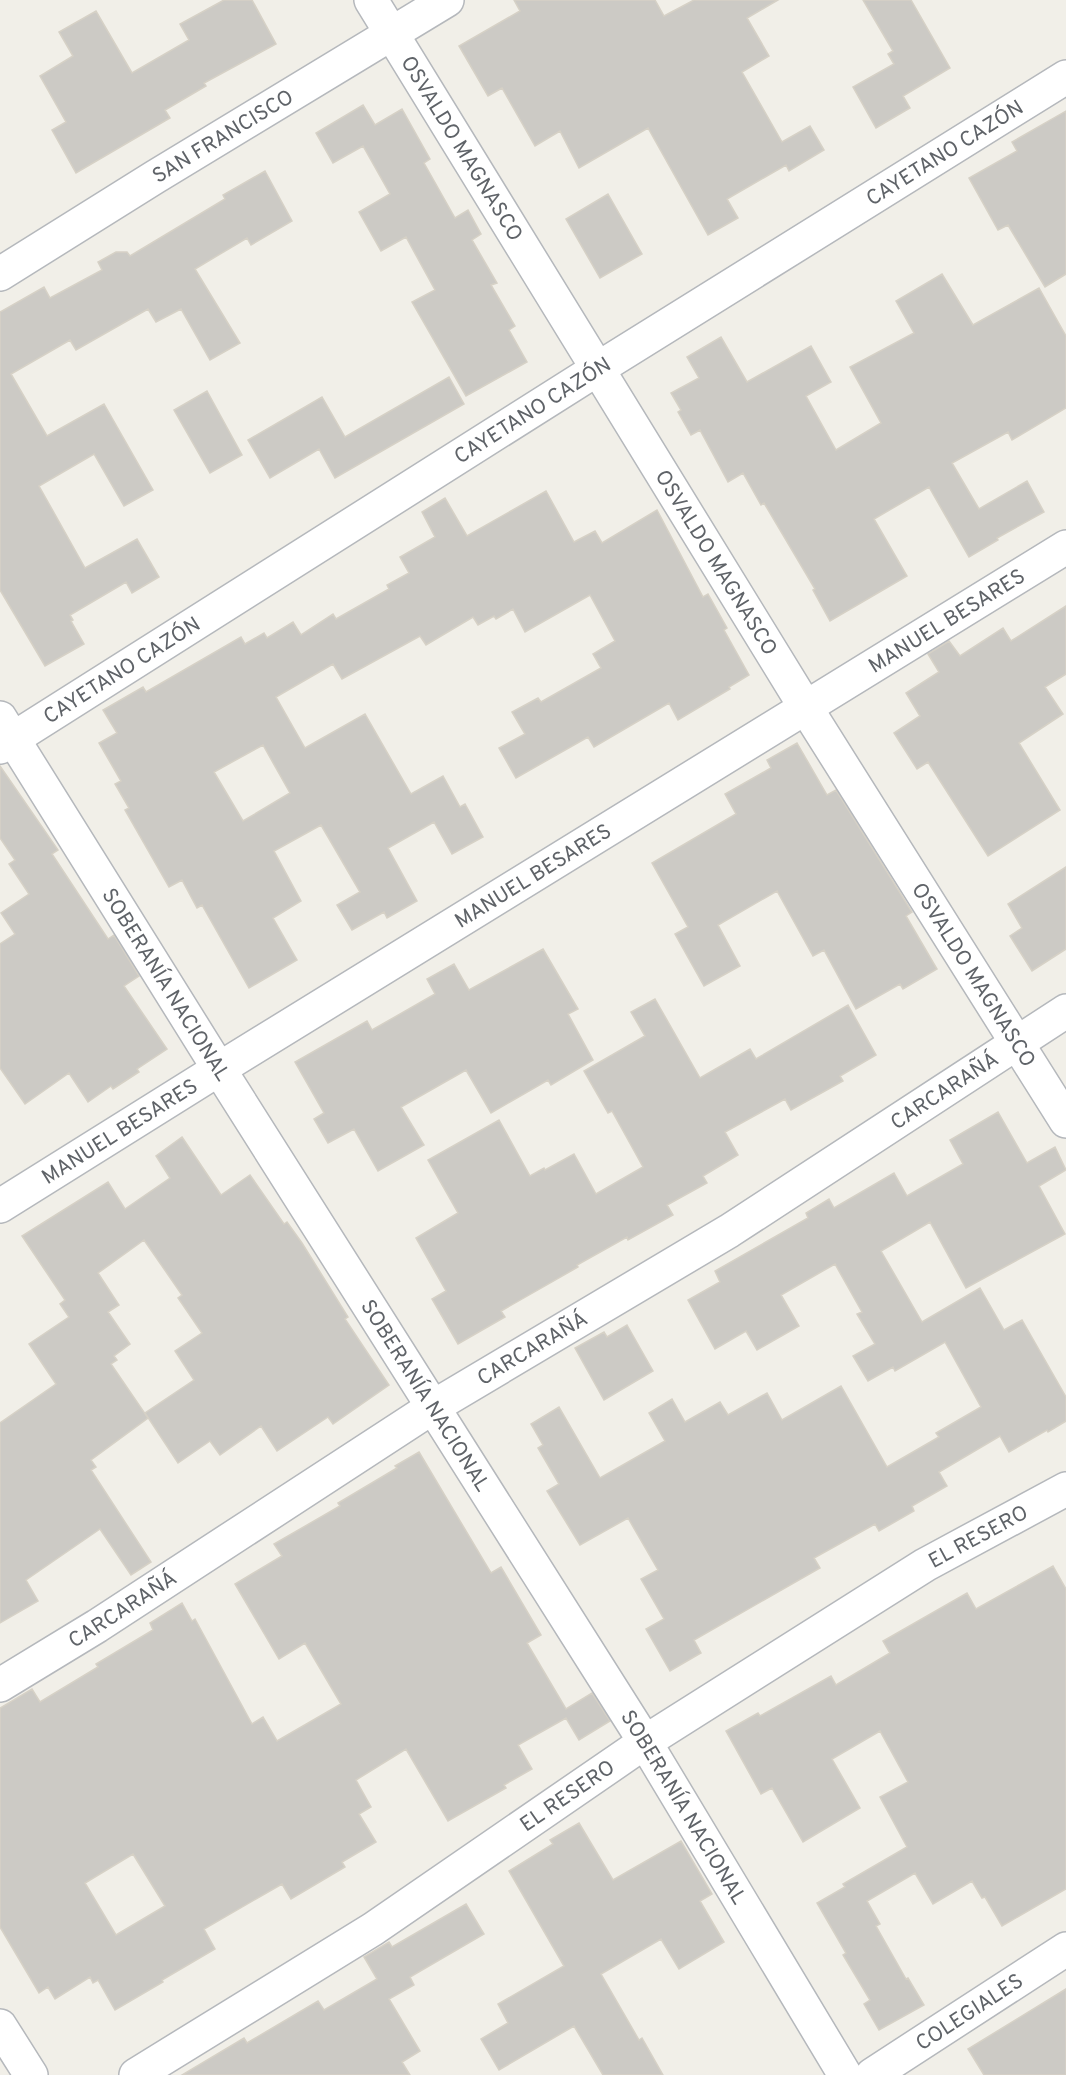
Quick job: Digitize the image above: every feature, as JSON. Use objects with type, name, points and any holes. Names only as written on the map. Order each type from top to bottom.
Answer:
[{"type":"street","name":"OSVALDO MAGNASCO","points":[[371,0],[806,708],[1066,1121]]},
{"type":"street","name":"SAN FRANCISCO","points":[[0,274],[447,0]]},
{"type":"street","name":"CAYETANO CAZÓN","points":[[4,735],[1066,77]]},
{"type":"street","name":"MANUEL BESARES","points":[[0,1206],[1066,547]]},
{"type":"street","name":"SOBERANÍA NACIONAL","points":[[4,735],[219,1069],[645,1742],[845,2075]]},
{"type":"street","name":"CARCARAÑÁ","points":[[0,1685],[97,1626],[433,1407],[729,1231],[1066,1011]]},
{"type":"street","name":"EL RESERO","points":[[136,2075],[373,1929],[645,1742],[925,1565],[1066,1489]]},
{"type":"street","name":"COLEGIALES","points":[[872,2075],[1066,1949]]},
{"type":"street","points":[[0,2026],[31,2075]]},
{"type":"building","points":[[224,0],[252,0],[276,44],[204,83],[206,86],[165,110],[170,118],[76,173],[52,130],[66,122],[40,76],[73,56],[59,32],[96,11],[132,73],[189,40],[180,24]]},
{"type":"building","points":[[514,0],[655,0],[664,16],[694,0],[778,0],[747,18],[769,56],[742,72],[782,142],[810,126],[824,150],[789,171],[786,165],[727,199],[738,218],[708,235],[648,128],[579,168],[560,131],[535,146],[502,88],[488,96],[459,46],[520,11]]},
{"type":"building","points":[[863,0],[911,0],[950,68],[903,96],[910,108],[876,128],[853,87],[894,64],[888,54],[893,51]]},
{"type":"building","points":[[363,105],[375,125],[402,109],[430,159],[424,163],[455,218],[468,210],[481,234],[472,240],[497,283],[491,285],[515,326],[509,330],[527,362],[466,396],[412,302],[435,290],[406,237],[381,251],[359,212],[390,194],[363,146],[333,163],[316,133]]},
{"type":"building","points":[[1066,111],[1066,274],[1045,287],[1008,225],[998,230],[969,178],[1017,151],[1012,142]]},
{"type":"building","points":[[265,171],[292,221],[251,245],[247,238],[195,269],[240,343],[210,360],[181,309],[156,322],[148,309],[76,350],[70,340],[11,374],[47,436],[104,404],[153,490],[124,506],[94,454],[39,486],[85,568],[137,539],[159,577],[132,593],[126,582],[70,615],[84,644],[45,666],[0,590],[0,312],[44,287],[50,298],[102,270],[98,262],[116,252],[127,252],[130,256],[225,199],[223,195]]},
{"type":"building","points":[[608,194],[642,254],[600,278],[566,219]]},
{"type":"building","points":[[942,274],[973,325],[1039,288],[1066,336],[1066,408],[1012,440],[1008,432],[952,463],[979,509],[1027,481],[1044,512],[997,538],[998,540],[969,557],[929,487],[874,519],[907,576],[830,621],[813,590],[815,589],[764,503],[761,505],[743,473],[728,482],[700,430],[691,435],[678,412],[681,410],[671,393],[699,378],[687,357],[721,337],[747,382],[811,346],[831,382],[806,396],[836,450],[881,423],[850,367],[914,333],[896,301]]},
{"type":"building","points":[[449,377],[464,404],[335,478],[319,449],[270,478],[248,440],[322,397],[345,437]]},
{"type":"building","points":[[207,391],[242,455],[210,473],[174,410]]},
{"type":"building","points":[[546,491],[574,542],[595,531],[602,543],[657,510],[703,597],[708,594],[727,628],[724,630],[749,675],[678,720],[669,703],[594,747],[588,737],[516,778],[499,748],[525,734],[512,712],[538,698],[541,702],[601,668],[593,654],[615,641],[590,595],[525,632],[513,609],[496,619],[494,616],[478,625],[473,617],[426,645],[420,636],[342,679],[333,664],[276,697],[305,748],[365,714],[411,794],[443,776],[460,807],[465,804],[483,837],[452,854],[434,822],[388,848],[417,901],[387,918],[384,912],[352,930],[337,905],[360,892],[321,825],[274,851],[301,901],[273,918],[297,960],[249,988],[202,905],[197,908],[182,880],[169,887],[125,810],[129,808],[115,784],[121,781],[99,743],[117,733],[103,710],[143,687],[146,692],[241,637],[245,644],[264,633],[267,638],[293,622],[301,635],[333,614],[336,619],[389,589],[387,585],[409,573],[400,557],[435,537],[422,512],[445,498],[467,536]],"holes":[[[263,745],[290,793],[243,821],[214,772]]]},
{"type":"building","points":[[1066,606],[1066,674],[1045,687],[1063,714],[1019,743],[1060,810],[988,856],[928,762],[917,769],[894,733],[920,716],[906,693],[939,672],[928,654],[949,641],[960,656],[1003,628],[1011,641]]},
{"type":"building","points":[[797,743],[827,795],[836,790],[912,912],[906,916],[937,969],[903,989],[900,984],[856,1009],[824,950],[813,956],[777,891],[718,925],[740,966],[704,986],[675,934],[688,927],[652,863],[736,814],[725,794],[771,768],[767,760]]},
{"type":"building","points":[[0,766],[58,850],[52,854],[108,939],[114,935],[139,976],[124,986],[167,1049],[137,1069],[139,1072],[113,1089],[111,1086],[88,1102],[69,1073],[25,1104],[0,1068],[0,944],[15,934],[1,913],[29,894],[9,864],[15,860],[0,838]]},
{"type":"building","points":[[1066,867],[1066,949],[1032,971],[1010,936],[1022,928],[1008,904]]},
{"type":"building","points":[[543,949],[578,1009],[568,1014],[593,1060],[551,1085],[548,1080],[491,1113],[466,1070],[401,1107],[424,1145],[378,1171],[354,1129],[328,1143],[314,1119],[324,1113],[295,1062],[367,1021],[372,1030],[435,994],[427,979],[454,964],[469,990]]},
{"type":"building","points":[[655,999],[700,1078],[750,1049],[756,1059],[848,1005],[876,1055],[840,1076],[843,1081],[791,1110],[785,1099],[725,1132],[738,1155],[703,1176],[707,1183],[667,1205],[673,1215],[577,1265],[578,1267],[501,1311],[505,1317],[458,1344],[432,1299],[446,1291],[416,1238],[458,1213],[428,1160],[499,1120],[530,1176],[574,1154],[596,1194],[643,1167],[612,1111],[608,1113],[584,1071],[645,1036],[631,1012]]},
{"type":"building","points":[[998,1112],[1027,1163],[1055,1147],[1066,1170],[1039,1186],[1065,1234],[966,1288],[930,1222],[881,1251],[922,1322],[980,1288],[1004,1330],[1022,1320],[1066,1397],[1066,1421],[1009,1452],[1000,1436],[939,1472],[947,1486],[912,1506],[914,1511],[879,1531],[875,1524],[814,1558],[820,1568],[694,1640],[701,1653],[670,1671],[646,1629],[664,1619],[641,1579],[658,1570],[628,1518],[580,1545],[547,1491],[559,1484],[538,1448],[543,1445],[531,1424],[559,1407],[600,1478],[665,1441],[649,1413],[672,1399],[685,1422],[720,1402],[728,1415],[767,1393],[782,1420],[841,1386],[887,1467],[939,1437],[936,1433],[981,1407],[945,1342],[895,1371],[893,1367],[868,1381],[853,1356],[875,1344],[857,1314],[862,1312],[835,1264],[781,1295],[799,1326],[757,1350],[746,1331],[715,1349],[688,1300],[720,1282],[715,1271],[808,1218],[806,1213],[829,1199],[834,1208],[894,1173],[907,1196],[963,1164],[950,1140]]},
{"type":"building","points":[[182,1137],[221,1195],[250,1175],[284,1224],[287,1222],[302,1243],[348,1317],[345,1319],[389,1385],[333,1424],[328,1417],[277,1451],[261,1426],[220,1455],[210,1441],[178,1463],[145,1413],[194,1380],[175,1351],[202,1333],[178,1298],[182,1295],[144,1240],[98,1273],[119,1305],[108,1312],[130,1344],[114,1356],[117,1360],[111,1364],[148,1418],[91,1460],[96,1467],[91,1470],[151,1562],[131,1575],[100,1529],[26,1580],[38,1601],[0,1623],[0,1423],[56,1384],[29,1344],[69,1317],[60,1304],[65,1300],[22,1236],[108,1182],[125,1209],[170,1178],[156,1156]]},
{"type":"building","points":[[627,1325],[653,1371],[604,1400],[575,1348],[604,1332],[607,1337]]},
{"type":"building","points":[[419,1452],[491,1573],[501,1567],[541,1635],[527,1643],[566,1709],[592,1693],[610,1721],[579,1740],[566,1718],[518,1745],[532,1769],[504,1785],[506,1788],[448,1821],[406,1749],[356,1780],[371,1807],[359,1814],[376,1842],[342,1862],[345,1867],[291,1899],[282,1884],[204,1929],[215,1949],[115,2010],[98,1980],[93,1983],[90,1977],[55,1999],[48,1987],[39,1993],[0,1927],[0,1708],[32,1689],[40,1702],[98,1667],[96,1664],[153,1630],[150,1623],[182,1603],[192,1621],[195,1619],[252,1724],[263,1717],[277,1741],[341,1704],[305,1643],[279,1659],[235,1584],[282,1556],[274,1544],[340,1506],[338,1503],[397,1468],[395,1466]],"holes":[[[133,1854],[165,1906],[116,1935],[85,1883]]]},
{"type":"building","points":[[1053,1566],[1066,1589],[1066,1889],[1002,1926],[985,1897],[982,1898],[972,1881],[933,1904],[915,1873],[867,1901],[880,1924],[876,1926],[906,1979],[908,1978],[924,2005],[879,2030],[864,2004],[870,2000],[843,1955],[846,1953],[817,1903],[845,1887],[843,1884],[907,1847],[880,1797],[908,1782],[880,1731],[832,1759],[860,1808],[803,1842],[772,1788],[761,1794],[726,1731],[758,1713],[760,1716],[831,1676],[836,1685],[890,1653],[883,1641],[967,1593],[976,1609]]},
{"type":"building","points":[[579,1823],[613,1880],[681,1841],[712,1894],[700,1901],[724,1942],[679,1969],[661,1939],[601,1974],[639,2040],[642,2038],[663,2075],[603,2075],[574,2026],[499,2070],[481,2039],[508,2023],[498,2004],[564,1966],[509,1871],[553,1844],[550,1840]]},
{"type":"building","points":[[466,1904],[484,1934],[410,1977],[414,1985],[389,1999],[420,2051],[402,2062],[410,2075],[182,2075],[244,2038],[247,2043],[318,2001],[324,2010],[377,1979],[364,1957],[389,1942],[392,1947]]},
{"type":"building","points":[[1066,1989],[1066,2075],[984,2075],[968,2049]]}]
